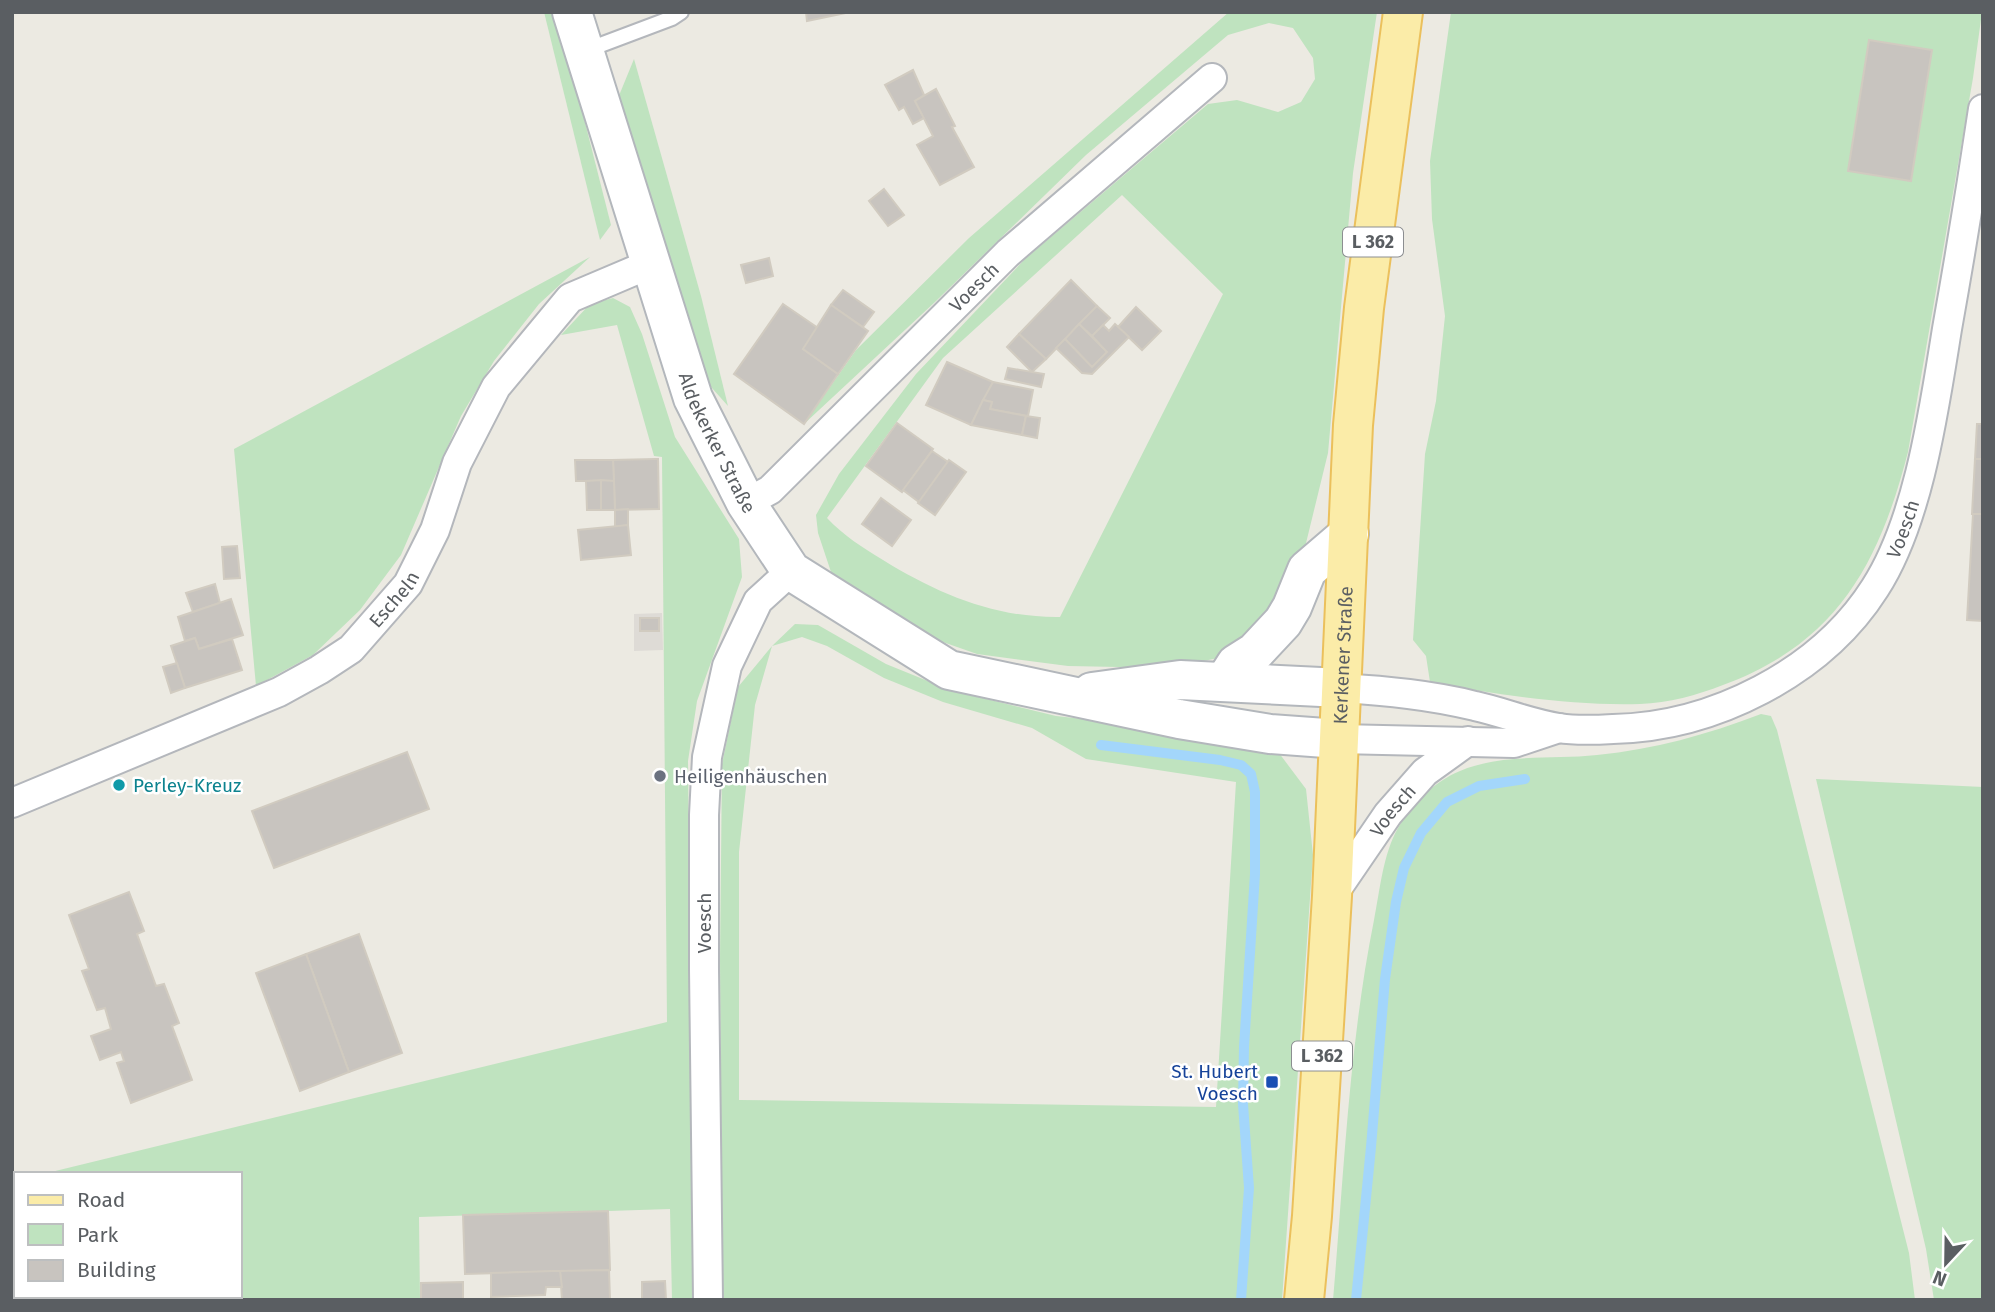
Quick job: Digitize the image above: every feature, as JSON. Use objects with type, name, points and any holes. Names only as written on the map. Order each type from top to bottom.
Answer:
[{"type":"main road","name":"Kerkener Straße","points":[[1304,1300],[1312,1216],[1332,896],[1353,425],[1364,308],[1403,12]]},
{"type":"street","name":"Aldekerker Straße","points":[[572,12],[582,52],[693,398],[746,503],[791,571],[949,670],[1179,719],[1270,734],[1339,739]]},
{"type":"street","name":"Voesch","points":[[746,503],[770,490],[1008,253],[1212,78]]},
{"type":"street","name":"Voesch","points":[[1341,688],[1405,692],[1476,706],[1559,728],[1616,729],[1667,723],[1730,705],[1778,681],[1823,650],[1850,624],[1876,586],[1900,536],[1918,480],[1936,400],[1983,109]]},
{"type":"street","name":"Escheln","points":[[12,803],[279,692],[320,670],[351,649],[408,584],[435,530],[457,463],[496,387],[569,298],[650,264]]},
{"type":"street","points":[[1225,681],[1236,664],[1255,652],[1283,622],[1307,570],[1349,534]]},
{"type":"street","name":"Voesch","points":[[708,1300],[704,969],[704,815],[707,757],[727,666],[758,601],[791,571]]},
{"type":"street","points":[[1065,695],[1180,680],[1341,688]]},
{"type":"street","name":"Voesch","points":[[1339,739],[1514,743],[1559,728]]},
{"type":"street","name":"Voesch","points":[[1332,896],[1388,814],[1425,772],[1468,741]]},
{"type":"lane","points":[[582,52],[673,18],[681,12]]},
{"type":"shaded area","points":[[662,613],[663,650],[634,651],[634,614]]},
{"type":"green space","points":[[544,12],[557,12],[611,225],[600,240]]},
{"type":"green space","points":[[1229,12],[1377,12],[1353,173],[1328,453],[1297,580],[1272,618],[1218,658],[1170,668],[1068,666],[977,654],[903,628],[833,578],[818,533],[816,515],[839,474],[916,374],[1025,259],[1208,104],[1237,100],[1278,112],[1301,102],[1315,79],[1313,58],[1293,28],[1269,23],[1228,35],[1086,155],[935,302],[804,424],[856,350],[969,238]],"holes":[[[1122,195],[1223,294],[1060,617],[1013,613],[968,602],[946,593],[868,550],[827,518],[943,358]]]},
{"type":"green space","points":[[1451,12],[1982,12],[1908,452],[1896,492],[1883,530],[1867,564],[1847,595],[1824,622],[1796,647],[1762,668],[1683,698],[1640,704],[1561,701],[1430,682],[1426,656],[1413,640],[1425,454],[1436,401],[1445,316],[1432,219],[1430,161]]},
{"type":"green space","points":[[634,59],[701,296],[728,406],[687,360],[618,98]]},
{"type":"green space","points":[[590,257],[539,304],[494,361],[461,416],[401,555],[360,610],[313,655],[256,686],[234,449]]},
{"type":"green space","points":[[613,298],[630,307],[642,334],[675,437],[739,539],[742,577],[697,701],[688,761],[694,1300],[672,1300],[670,1209],[419,1217],[420,1300],[12,1300],[12,1179],[14,1298],[242,1298],[242,1172],[51,1172],[667,1022],[662,457],[654,456],[617,325],[561,335],[590,304]]},
{"type":"green space","points":[[795,624],[818,625],[886,664],[950,690],[1056,716],[1229,735],[1273,745],[1306,789],[1313,855],[1282,1300],[722,1300],[722,764],[738,687],[772,646]],"holes":[[[802,637],[827,646],[884,678],[943,702],[1032,728],[1086,759],[1236,782],[1216,1107],[739,1100],[739,852],[755,705],[772,646]]]},
{"type":"green space","points":[[1761,714],[1771,716],[1777,730],[1909,1253],[1915,1300],[1333,1300],[1348,1109],[1359,1014],[1385,861],[1393,838],[1404,819],[1433,787],[1451,775],[1476,765],[1510,759],[1580,756],[1639,749],[1700,735]]},
{"type":"green space","points":[[1816,779],[1983,787],[1983,1300],[1934,1300],[1926,1249]]},
{"type":"building","points":[[806,12],[846,12],[846,13],[807,21]]},
{"type":"building","points":[[1869,40],[1932,50],[1911,181],[1848,171]]},
{"type":"building","points":[[913,70],[924,95],[915,101],[924,118],[913,124],[904,107],[899,110],[885,85]]},
{"type":"building","points":[[936,89],[955,126],[952,127],[974,167],[940,185],[917,145],[933,136],[915,101]]},
{"type":"building","points":[[884,189],[904,215],[888,226],[869,201]]},
{"type":"building","points":[[769,258],[773,276],[746,283],[741,265]]},
{"type":"building","points":[[1071,280],[1097,306],[1046,359],[1019,334]]},
{"type":"building","points":[[843,290],[874,312],[863,327],[831,305]]},
{"type":"building","points":[[783,304],[818,328],[803,349],[838,374],[804,424],[734,374]]},
{"type":"building","points":[[831,305],[868,331],[838,374],[803,349]]},
{"type":"building","points":[[1097,306],[1110,318],[1092,336],[1079,324]]},
{"type":"building","points":[[1136,307],[1161,331],[1142,350],[1118,327]]},
{"type":"building","points":[[1079,324],[1107,352],[1092,367],[1065,339]]},
{"type":"building","points":[[1115,324],[1129,337],[1092,374],[1082,373],[1056,348],[1065,339],[1092,367],[1107,352],[1092,336],[1103,325],[1109,331]]},
{"type":"building","points":[[1019,334],[1046,359],[1032,372],[1007,347]]},
{"type":"building","points":[[947,362],[993,382],[971,425],[926,405]]},
{"type":"building","points":[[1008,368],[1044,374],[1041,387],[1005,379]]},
{"type":"building","points":[[993,382],[1033,390],[1028,416],[990,409],[992,402],[983,400]]},
{"type":"building","points":[[983,400],[992,402],[990,409],[1026,416],[1022,435],[971,425]]},
{"type":"building","points":[[1026,416],[1040,418],[1037,438],[1022,435]]},
{"type":"building","points":[[897,423],[933,449],[902,492],[866,466]]},
{"type":"building","points":[[1977,424],[1983,424],[1983,459],[1975,459]]},
{"type":"building","points":[[932,451],[948,462],[919,502],[903,490]]},
{"type":"building","points":[[658,459],[659,509],[615,510],[613,460]]},
{"type":"building","points":[[1975,459],[1983,459],[1983,514],[1972,514]]},
{"type":"building","points":[[575,460],[613,460],[614,481],[576,481]]},
{"type":"building","points":[[949,460],[966,472],[935,515],[918,503]]},
{"type":"building","points":[[601,480],[614,481],[615,510],[601,510]]},
{"type":"building","points":[[601,480],[601,510],[587,510],[586,481]]},
{"type":"building","points":[[881,498],[911,520],[892,546],[862,524]]},
{"type":"building","points":[[628,509],[628,525],[615,527],[615,510]]},
{"type":"building","points":[[1973,514],[1983,514],[1983,621],[1967,620]]},
{"type":"building","points":[[628,525],[631,555],[581,560],[578,530]]},
{"type":"building","points":[[237,546],[240,578],[224,579],[222,547]]},
{"type":"building","points":[[215,584],[220,603],[193,612],[186,593]]},
{"type":"building","points":[[231,599],[243,635],[199,649],[195,638],[185,641],[178,617]]},
{"type":"building","points":[[640,618],[659,618],[659,631],[640,631]]},
{"type":"building","points":[[195,638],[199,649],[232,639],[242,670],[185,688],[171,646]]},
{"type":"building","points":[[177,663],[185,688],[171,693],[163,667]]},
{"type":"building","points":[[407,752],[429,809],[274,868],[252,811]]},
{"type":"building","points":[[129,892],[144,931],[137,934],[156,986],[164,984],[179,1023],[172,1026],[192,1080],[131,1103],[117,1063],[124,1061],[121,1052],[100,1060],[91,1036],[111,1029],[105,1008],[97,1010],[82,971],[89,969],[69,915]]},
{"type":"building","points":[[359,934],[402,1053],[349,1072],[306,954]]},
{"type":"building","points":[[306,954],[349,1072],[300,1091],[256,973]]},
{"type":"building","points":[[608,1211],[610,1270],[465,1274],[463,1215]]},
{"type":"building","points":[[609,1270],[610,1300],[562,1300],[560,1271]]},
{"type":"building","points":[[560,1271],[562,1287],[546,1287],[545,1295],[491,1297],[491,1273]]},
{"type":"building","points":[[665,1281],[666,1300],[642,1300],[642,1282]]},
{"type":"building","points":[[463,1282],[463,1300],[421,1300],[421,1283]]},
{"type":"waterway","points":[[1101,745],[1220,760],[1241,765],[1251,774],[1255,792],[1255,874],[1244,1047],[1243,1104],[1249,1188],[1241,1300]]},
{"type":"waterway","points":[[1356,1300],[1385,979],[1396,902],[1404,868],[1421,833],[1447,802],[1479,786],[1525,779]]},
{"type":"place","name":"Heiligenhäuschen","points":[[660,776]]},
{"type":"place","name":"Perley-Kreuz","points":[[119,785]]},
{"type":"place","name":"St. Hubert Voesch","points":[[1272,1082]]}]
